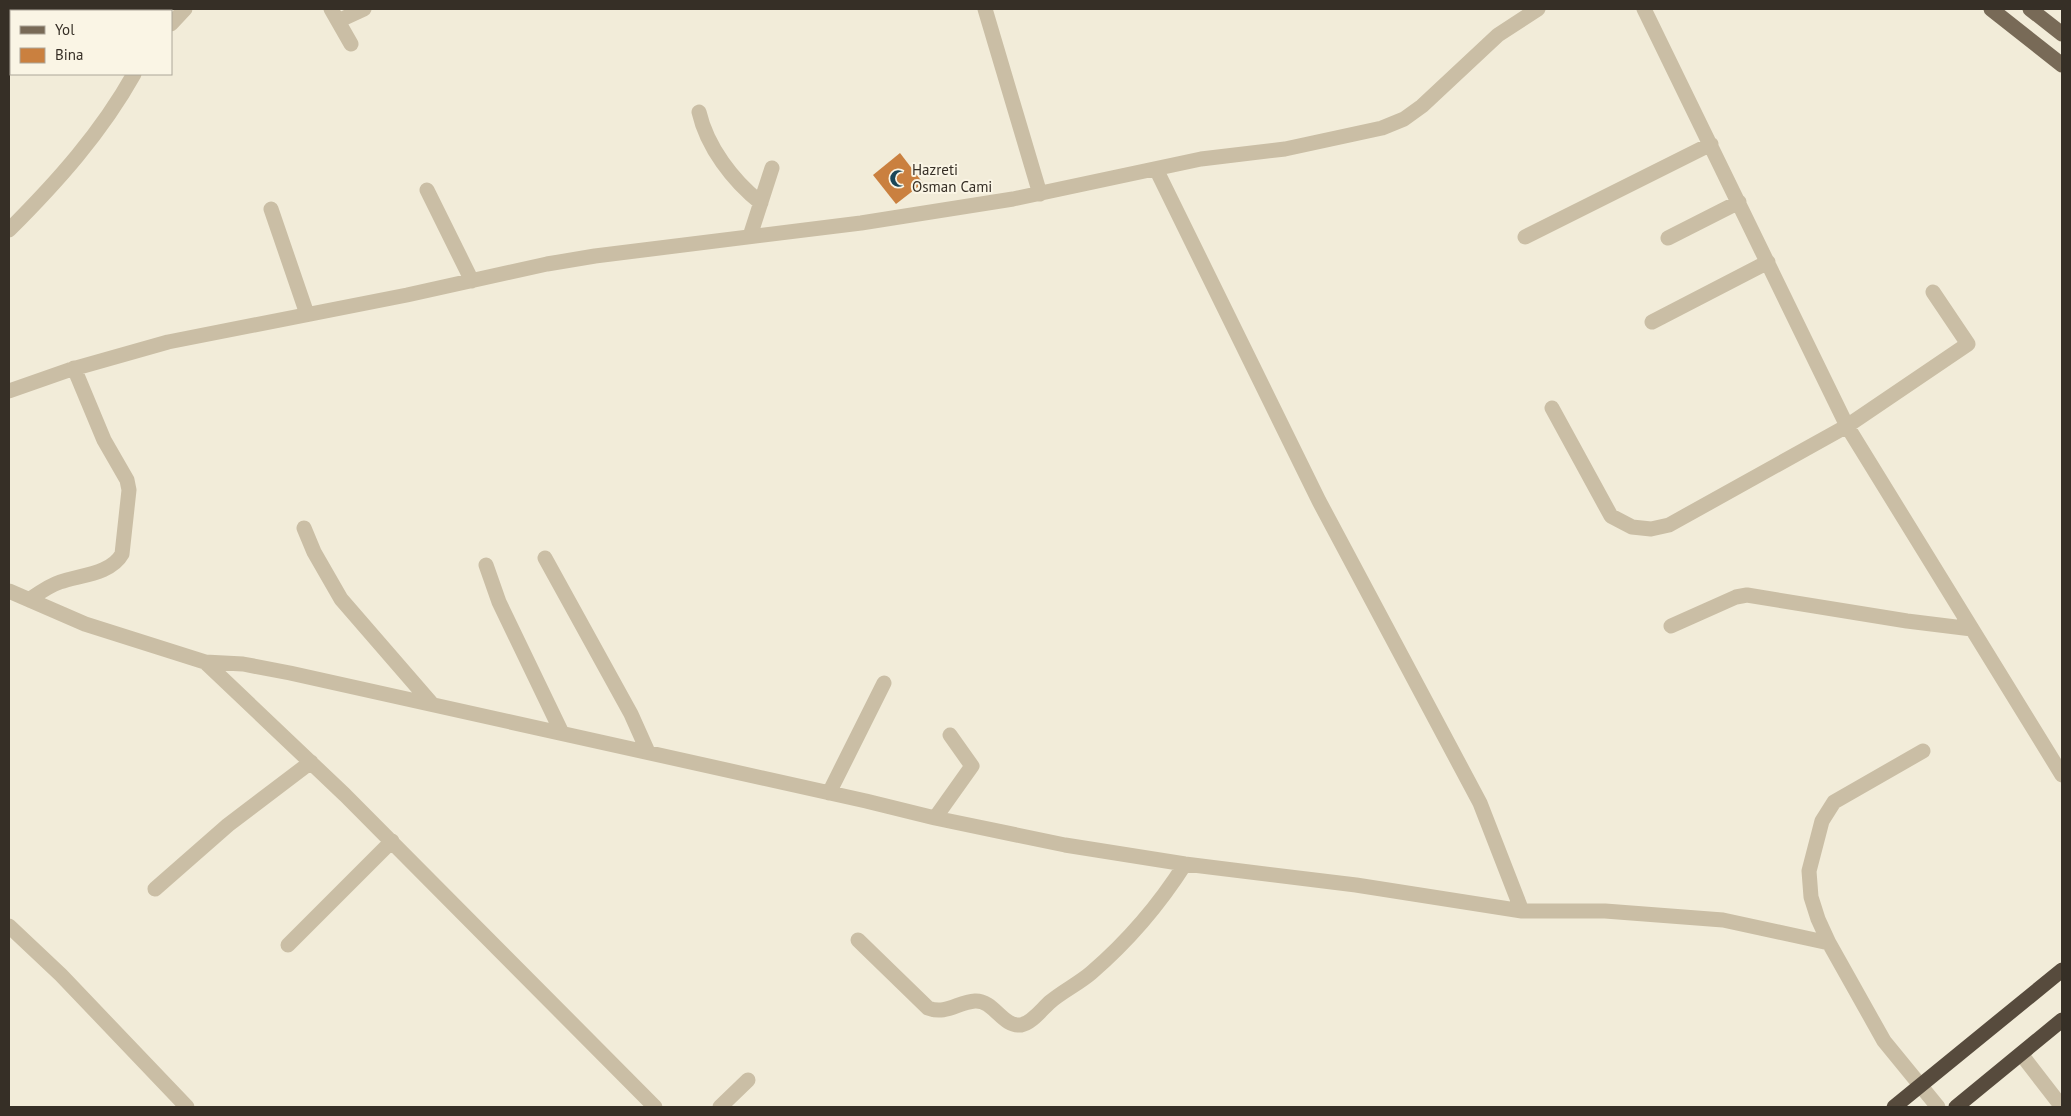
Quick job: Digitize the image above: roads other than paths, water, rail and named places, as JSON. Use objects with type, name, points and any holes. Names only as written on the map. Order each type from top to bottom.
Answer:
[{"type":"highway","points":[[1894,1107],[2062,970]]},
{"type":"highway","points":[[1956,1107],[2062,1020]]},
{"type":"main road","points":[[1991,9],[2062,65]]},
{"type":"main road","points":[[2030,9],[2062,34]]},
{"type":"street","points":[[172,23],[185,9]]},
{"type":"street","points":[[351,44],[335,15],[364,9]]},
{"type":"street","points":[[985,9],[1040,194]]},
{"type":"street","points":[[9,390],[74,368],[168,342],[594,256],[861,223],[1040,194],[1201,160],[1285,149],[1382,128],[1404,118],[1422,106],[1498,35],[1538,9]]},
{"type":"street","points":[[1644,9],[1847,426],[2062,775]]},
{"type":"street","points":[[9,230],[80,153],[106,120],[133,75]]},
{"type":"street","points":[[699,112],[708,136],[722,161],[746,191],[761,202]]},
{"type":"street","points":[[1525,237],[1711,144]]},
{"type":"street","points":[[750,236],[772,168]]},
{"type":"street","points":[[1156,169],[1319,501],[1480,803],[1522,911]]},
{"type":"street","points":[[427,190],[472,281]]},
{"type":"street","points":[[1668,238],[1739,202]]},
{"type":"street","points":[[271,209],[307,314]]},
{"type":"street","points":[[1652,322],[1768,262]]},
{"type":"street","points":[[1552,408],[1612,516],[1632,527],[1651,529],[1669,526],[1847,426],[1968,344],[1933,292]]},
{"type":"street","points":[[29,600],[46,588],[59,582],[107,568],[118,562],[122,554],[130,490],[127,480],[104,440],[74,368]]},
{"type":"street","points":[[304,528],[314,552],[341,599],[432,704]]},
{"type":"street","points":[[545,558],[631,714],[648,752]]},
{"type":"street","points":[[486,565],[499,602],[562,733]]},
{"type":"street","points":[[9,591],[85,624],[205,662],[243,664],[290,673],[935,818],[1065,845],[1184,864],[1356,884],[1522,911],[1605,911],[1723,920],[1829,943]]},
{"type":"street","points":[[1671,626],[1736,597],[1747,595],[1907,621],[1972,629]]},
{"type":"street","points":[[205,662],[392,841],[655,1107]]},
{"type":"street","points":[[829,793],[884,684]]},
{"type":"street","points":[[935,818],[972,766],[950,735]]},
{"type":"street","points":[[1923,751],[1834,802],[1822,822],[1809,871],[1811,897],[1829,943],[1884,1041],[1938,1107]]},
{"type":"street","points":[[155,889],[228,824],[311,762]]},
{"type":"street","points":[[288,945],[392,841]]},
{"type":"street","points":[[858,940],[928,1008],[938,1012],[975,1001],[983,1002],[1009,1022],[1024,1025],[1052,1000],[1090,974],[1125,940],[1166,893],[1184,864]]},
{"type":"street","points":[[9,926],[61,975],[186,1107]]},
{"type":"street","points":[[2021,1054],[2062,1107]]},
{"type":"street","points":[[720,1107],[748,1080]]},
{"type":"place","name":"Hazreti Osman Cami","points":[[898,179]]}]
